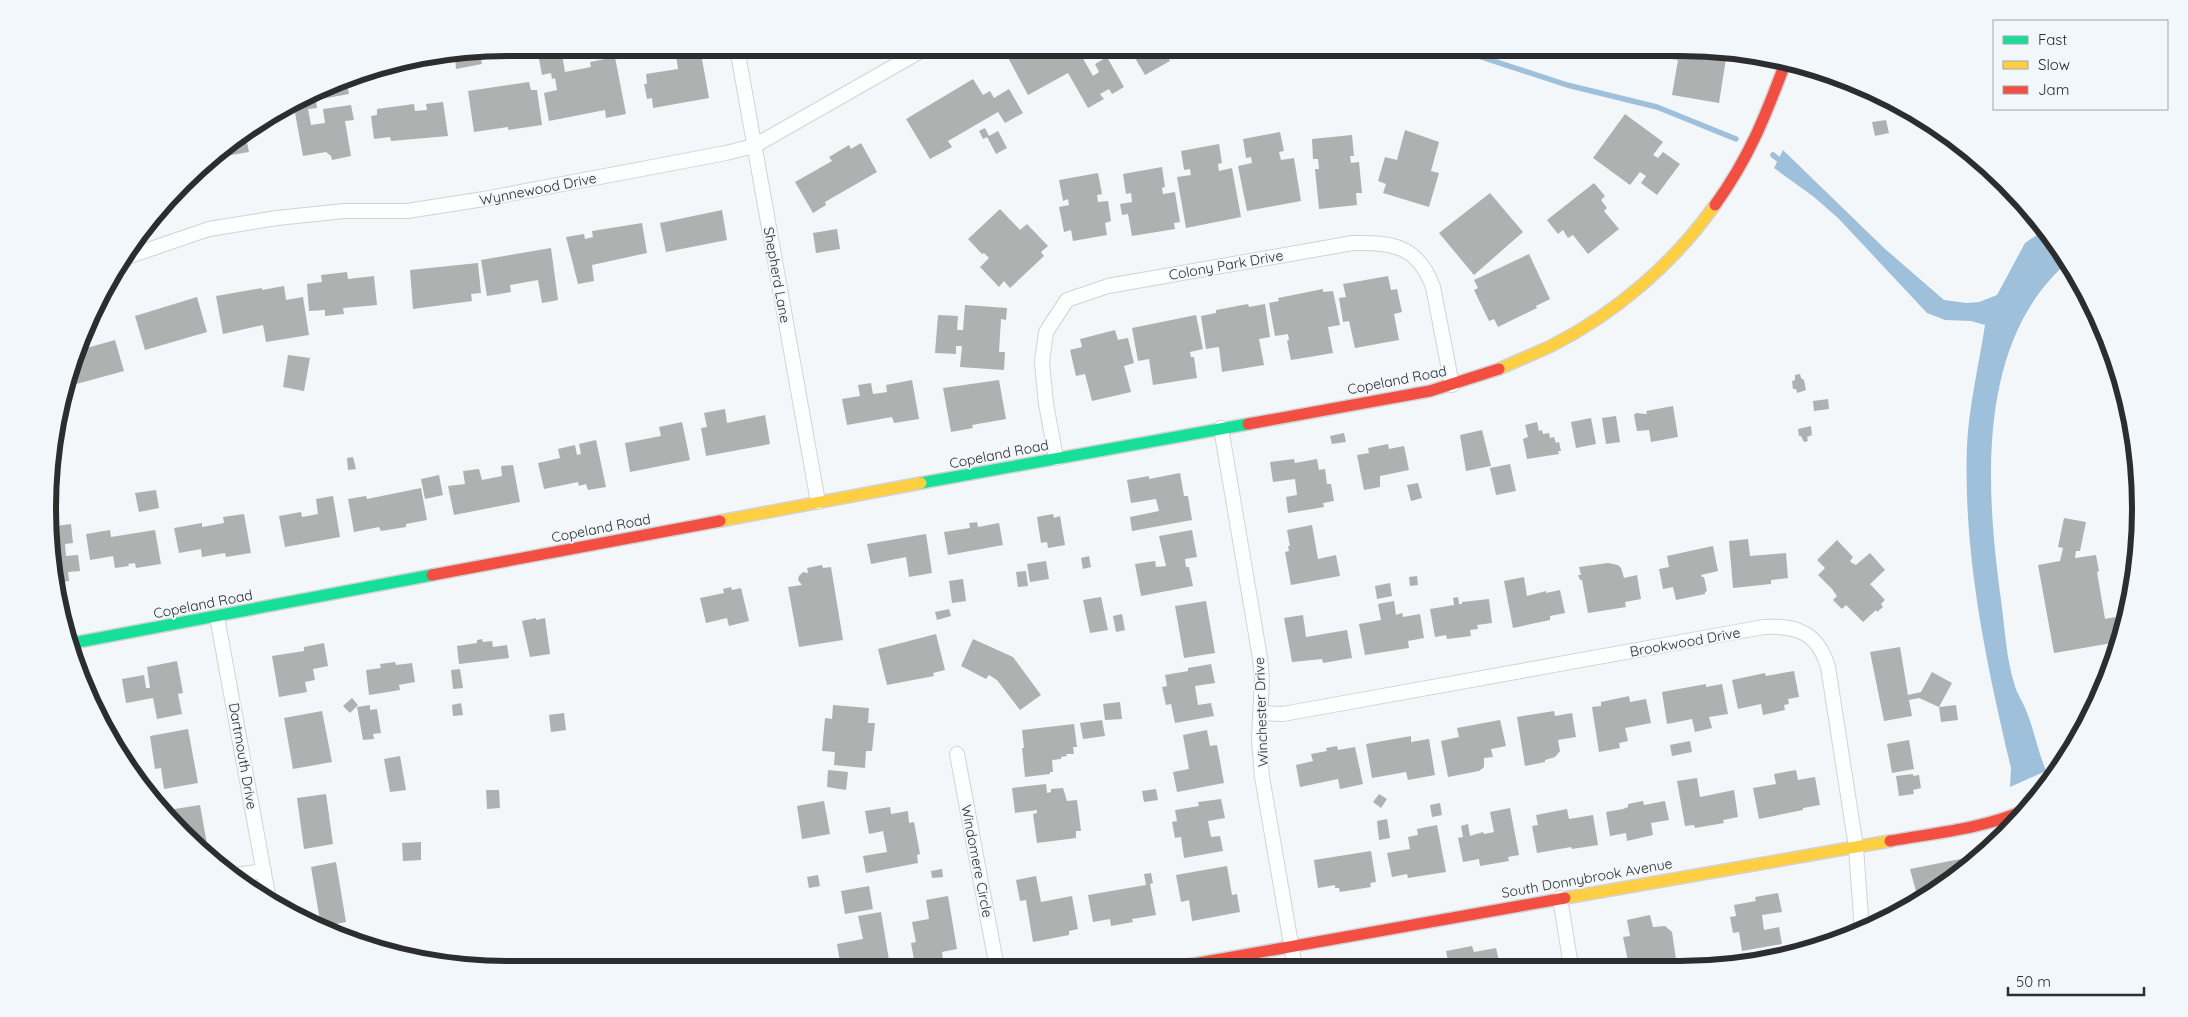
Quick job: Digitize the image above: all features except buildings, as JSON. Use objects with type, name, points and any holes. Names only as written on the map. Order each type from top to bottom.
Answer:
[{"type":"street","name":"Shepherd Lane","points":[[738,56],[818,502]]},
{"type":"street","name":"Wynnewood Drive","points":[[134,255],[209,229],[277,218],[344,211],[407,211],[474,201],[754,146],[912,56]]},
{"type":"street","name":"Copeland Road","points":[[77,642],[818,502],[1452,385],[1511,365],[1562,341],[1604,316],[1665,265],[1706,218],[1736,175],[1762,126],[1783,69]]},
{"type":"street","name":"Colony Park Drive","points":[[1056,458],[1046,404],[1042,362],[1046,332],[1067,300],[1108,286],[1354,243],[1381,242],[1404,249],[1422,263],[1428,274],[1433,287],[1452,385]]},
{"type":"street","name":"Winchester Drive","points":[[1221,428],[1260,658],[1262,679],[1259,739],[1262,777],[1294,961]]},
{"type":"street","name":"Dartmouth Drive","points":[[217,617],[268,891]]},
{"type":"street","name":"Brookwood Drive","points":[[1260,712],[1283,714],[1764,628],[1786,627],[1797,630],[1815,639],[1825,656],[1856,846],[1861,922]]},
{"type":"street","name":"Windomere Circle","points":[[957,754],[996,961]]},
{"type":"street","name":"South Donnybrook Avenue","points":[[1209,961],[1970,827],[2012,815]]},
{"type":"street","points":[[242,874],[264,871]]},
{"type":"street","points":[[1560,898],[1570,961]]},
{"type":"water","points":[[1783,150],[1884,248],[1944,300],[1967,303],[1979,302],[1997,295],[2025,243],[2039,234],[2063,268],[2038,295],[2016,333],[2002,375],[1994,420],[1991,466],[1992,512],[2008,654],[2016,689],[2025,707],[2046,771],[2010,787],[2011,768],[1978,608],[1969,527],[1967,486],[1968,430],[1985,325],[1971,321],[1945,320],[1927,313],[1838,218],[1814,197],[1774,168]]},
{"type":"waterway","points":[[1478,56],[1567,85],[1657,107],[1736,139]]},
{"type":"waterway","points":[[1773,155],[1783,163]]},
{"type":"traffic: fast","points":[[921,483],[1248,424]]},
{"type":"traffic: fast","points":[[77,642],[432,575]]},
{"type":"traffic: slow","points":[[1499,369],[1575,333],[1620,302],[1662,267],[1699,227],[1715,205]]},
{"type":"traffic: slow","points":[[720,521],[921,483]]},
{"type":"traffic: slow","points":[[1565,898],[1890,841]]},
{"type":"traffic: jam","points":[[1715,205],[1738,170],[1756,136],[1783,69]]},
{"type":"traffic: jam","points":[[1248,424],[1430,391],[1499,369]]},
{"type":"traffic: jam","points":[[432,575],[720,521]]},
{"type":"traffic: jam","points":[[1890,841],[1974,826],[2012,815]]},
{"type":"traffic: jam","points":[[1210,961],[1565,898]]}]
